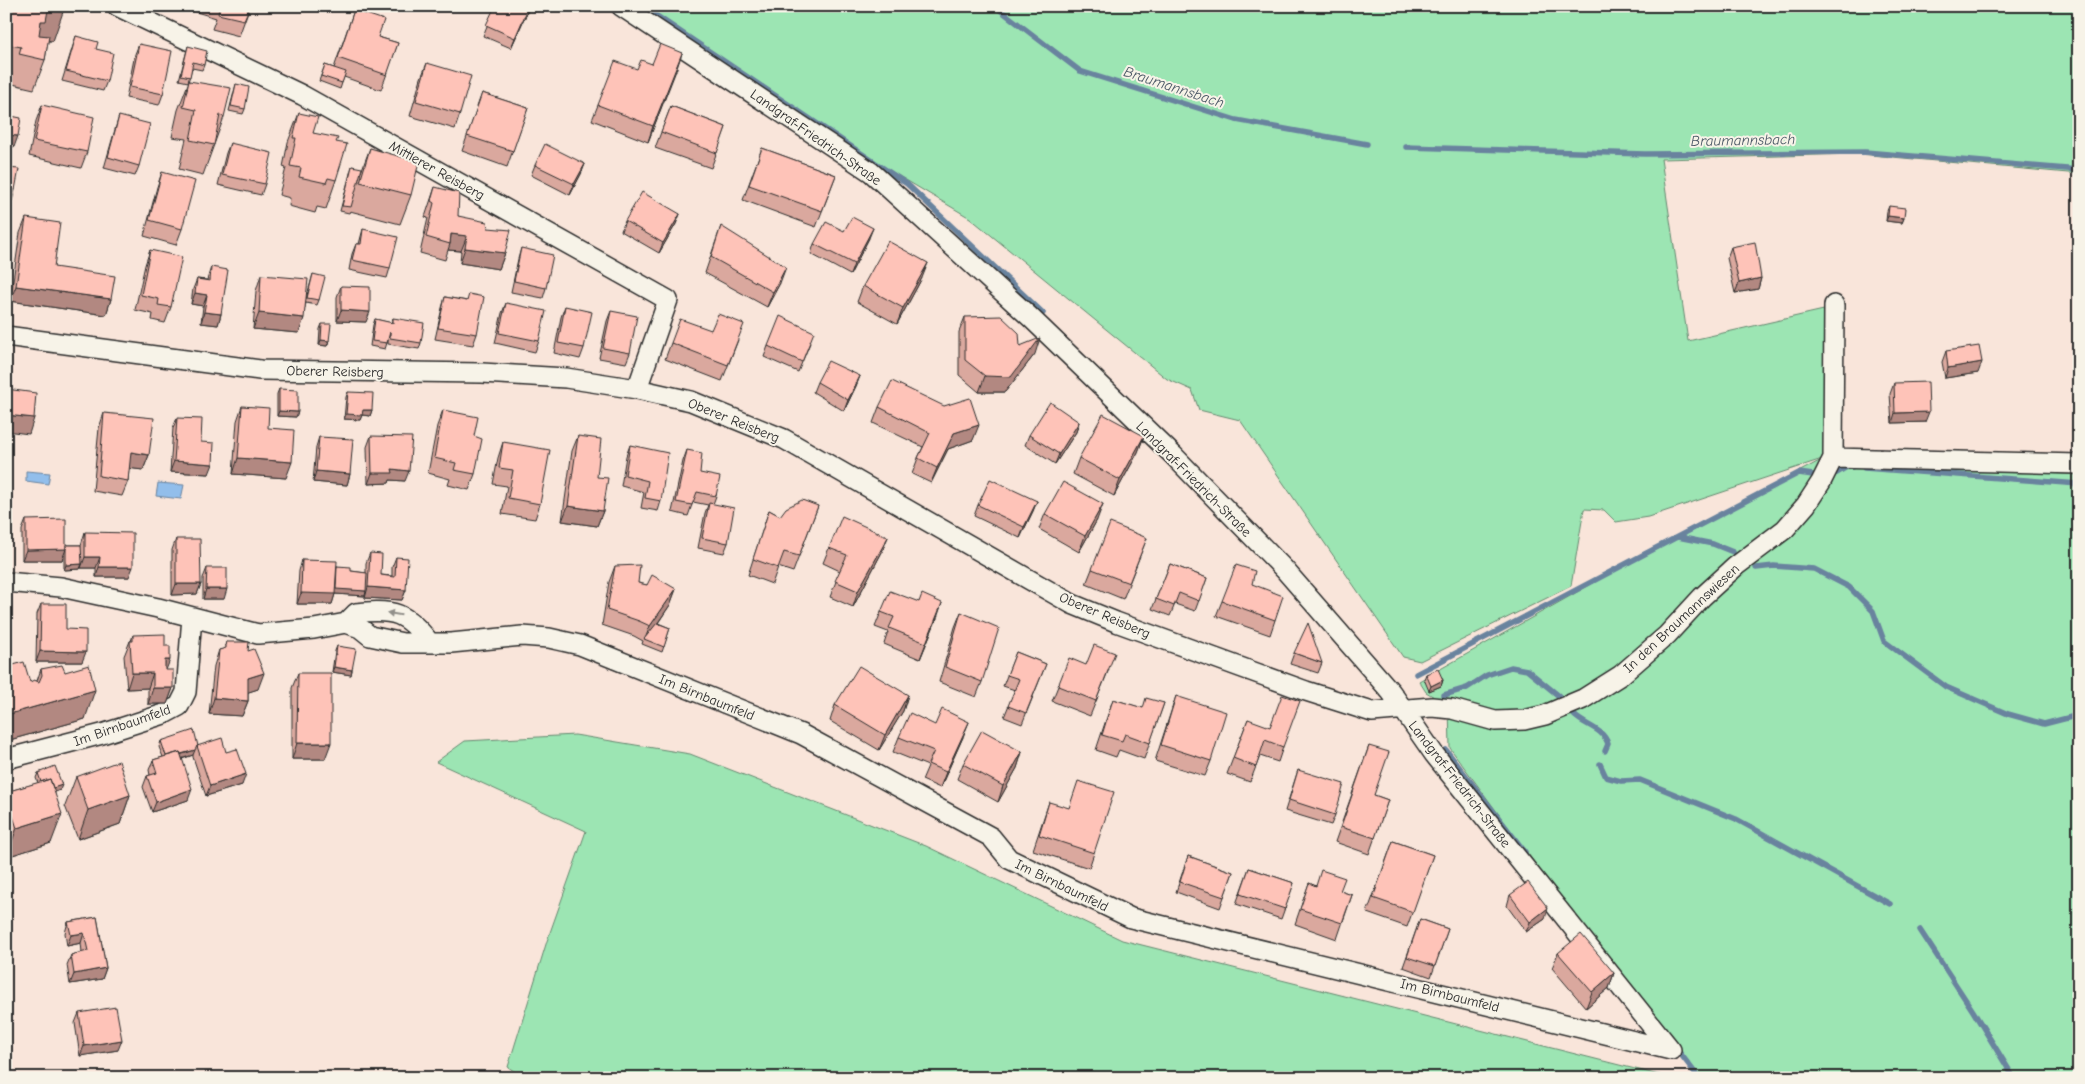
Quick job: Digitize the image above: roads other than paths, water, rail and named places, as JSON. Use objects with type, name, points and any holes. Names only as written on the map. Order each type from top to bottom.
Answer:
[{"type":"street","name":"Mittlerer Reisberg","points":[[117,6],[302,95],[668,300],[636,390]]},
{"type":"street","name":"Landgraf-Friedrich-Straße","points":[[621,6],[871,172],[1030,317],[1172,455],[1284,569],[1391,692],[1434,754],[1671,1050]]},
{"type":"street","name":"In den Braumannswiesen","points":[[1403,710],[1432,707],[1508,722],[1544,715],[1583,699],[1621,675],[1667,635],[1702,597],[1736,566],[1786,529],[1806,506],[1833,458],[1834,305]]},
{"type":"street","name":"Oberer Reisberg","points":[[6,336],[260,370],[482,374],[566,378],[691,401],[784,439],[1065,599],[1108,618],[1306,691],[1372,712],[1403,710]]},
{"type":"street","points":[[1833,458],[2079,464]]},
{"type":"street","points":[[6,582],[61,587],[158,608],[258,634],[346,623],[356,612],[389,612],[404,616],[419,629],[430,643]]},
{"type":"street","name":"Im Birnbaumfeld","points":[[6,759],[102,734],[164,714],[178,706],[186,692],[192,618]]},
{"type":"street","name":"Im Birnbaumfeld","points":[[346,623],[360,628],[370,636],[403,643],[430,643],[522,636],[548,638],[580,645],[800,734],[991,837],[1009,859],[1131,918],[1671,1050]]},
{"type":"water","points":[[26,471],[50,473],[48,484],[26,481]]},
{"type":"water","points":[[158,483],[184,485],[181,499],[156,496]]},
{"type":"waterway","points":[[642,6],[907,184],[1043,313]]},
{"type":"waterway","name":"Braumannsbach","points":[[995,6],[1080,71],[1236,120],[1367,144]]},
{"type":"waterway","name":"Braumannsbach","points":[[1406,147],[1645,154],[1865,152],[2079,170]]},
{"type":"waterway","points":[[1837,473],[1847,467],[1852,467]]},
{"type":"waterway","points":[[1864,468],[2079,484]]},
{"type":"waterway","points":[[1416,674],[1799,473],[1813,475]]},
{"type":"waterway","points":[[1678,537],[1713,544],[1733,552]]},
{"type":"waterway","points":[[1756,568],[1774,566],[1814,569],[1849,587],[1873,611],[1884,641],[1946,687],[2008,714],[2044,724],[2079,715]]},
{"type":"waterway","points":[[1444,695],[1467,688],[1487,675],[1511,667],[1527,670],[1559,696]]},
{"type":"waterway","points":[[1574,715],[1602,734],[1608,744],[1605,751]]},
{"type":"waterway","points":[[1446,750],[1525,852]]},
{"type":"waterway","points":[[1600,764],[1606,777],[1621,781],[1640,780],[1736,819],[1890,904]]},
{"type":"waterway","points":[[1920,930],[2014,1078]]},
{"type":"waterway","points":[[1676,1048],[1699,1078]]}]
